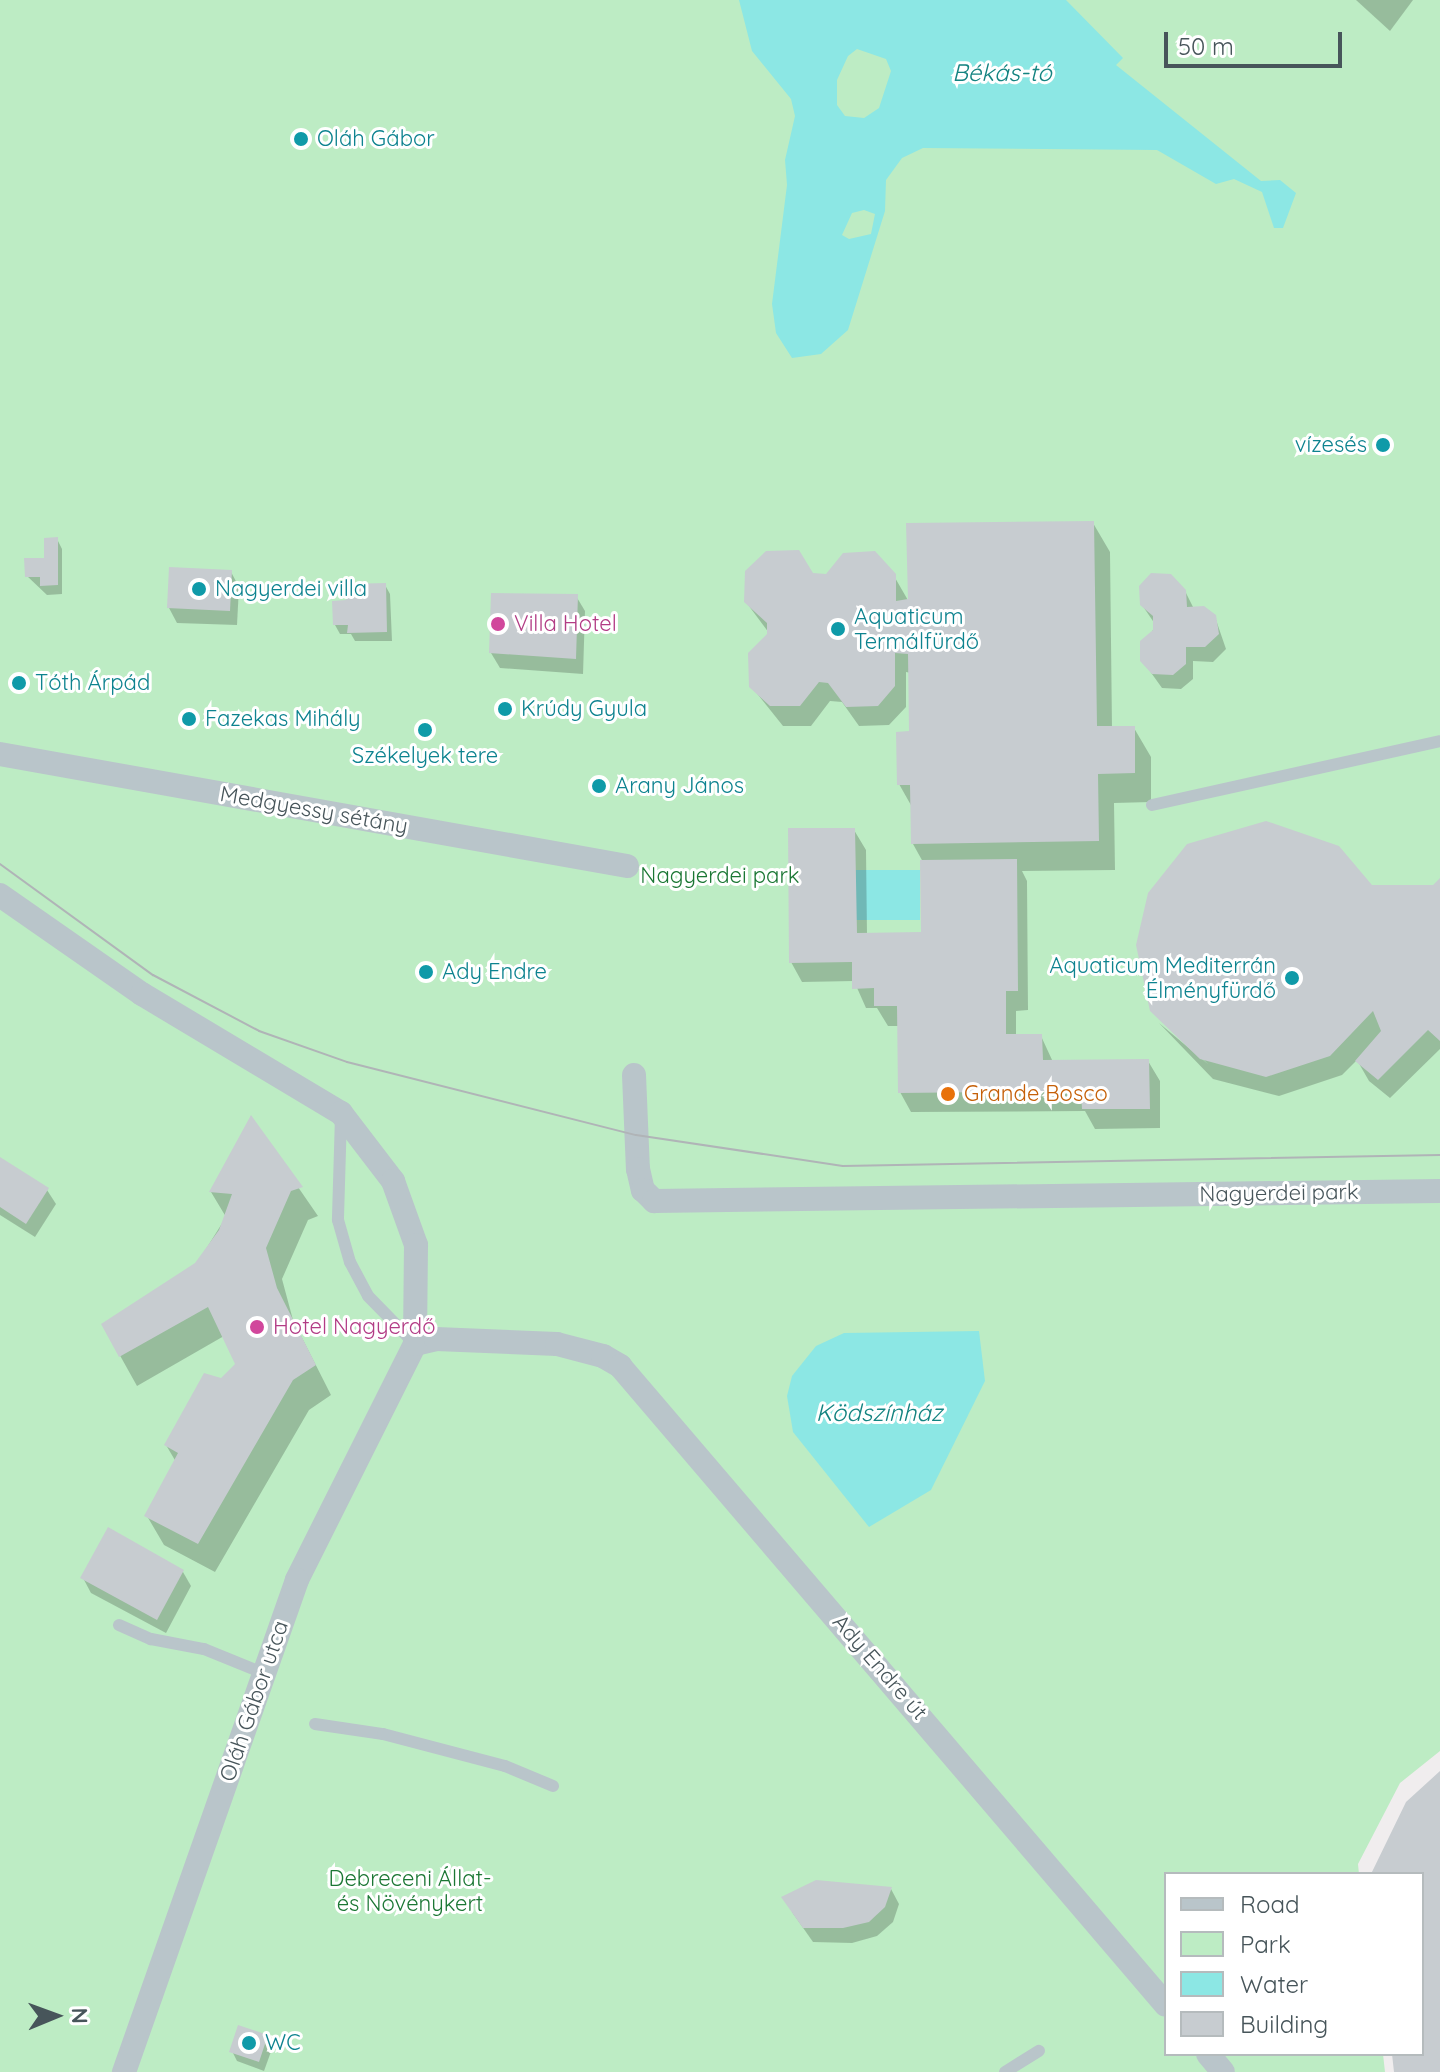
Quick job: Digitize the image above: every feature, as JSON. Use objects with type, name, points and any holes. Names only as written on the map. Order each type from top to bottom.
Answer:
[{"type":"street","name":"Medgyessy sétány","points":[[0,754],[627,866]]},
{"type":"street","points":[[0,895],[142,994],[341,1113],[384,1168],[407,1212],[420,1290],[415,1344]]},
{"type":"street","name":"Nagyerdei park","points":[[634,1075],[643,1190],[654,1201],[1440,1191]]},
{"type":"street","name":"Ady Endre út","points":[[415,1344],[436,1339],[580,1348],[620,1366],[1164,2003]]},
{"type":"street","name":"Oláh Gábor utca","points":[[124,2072],[297,1580],[415,1344]]},
{"type":"street","points":[[1210,2056],[1223,2072]]},
{"type":"lane","points":[[1152,805],[1440,741]]},
{"type":"lane","points":[[341,1113],[338,1220],[350,1262],[368,1296],[415,1344]]},
{"type":"lane","points":[[119,1625],[151,1639],[204,1649],[263,1673]]},
{"type":"lane","points":[[315,1724],[383,1734],[505,1766],[553,1786]]},
{"type":"lane","points":[[1005,2072],[1039,2051]]},
{"type":"green space","name":"Nagyerdei park","points":[[0,0],[1440,0],[1440,1751],[1400,1783],[1358,1864],[1359,1872],[1164,1872],[1164,2056],[1383,2056],[1385,2072],[0,2072]]},
{"type":"water","name":"Békás-tó","points":[[739,0],[1066,0],[1123,58],[1116,65],[1261,181],[1280,180],[1296,193],[1283,228],[1274,228],[1262,192],[1234,179],[1216,184],[1157,150],[923,148],[902,158],[886,180],[885,211],[848,330],[821,354],[792,358],[776,333],[772,304],[787,185],[785,160],[795,116],[791,99],[752,51]],"holes":[[[857,49],[886,59],[891,71],[879,108],[864,118],[845,116],[837,105],[837,80],[848,56]],[[864,210],[875,214],[871,234],[849,239],[842,235],[852,213]]]},
{"type":"water","points":[[856,870],[920,870],[920,920],[856,920]]},
{"type":"water","name":"Ködszínház","points":[[979,1331],[985,1381],[931,1490],[869,1527],[793,1432],[787,1396],[792,1376],[816,1346],[844,1333]]},
{"type":"building","points":[[1094,521],[1097,726],[1135,726],[1135,773],[1098,774],[1099,841],[911,844],[910,785],[897,785],[896,732],[909,731],[908,654],[895,653],[895,686],[878,706],[846,707],[828,683],[819,682],[800,706],[770,706],[749,687],[748,653],[767,634],[767,623],[744,602],[745,571],[766,551],[799,550],[813,573],[826,574],[843,553],[875,551],[896,574],[896,601],[908,599],[906,523]]},
{"type":"building","points":[[58,537],[58,585],[40,586],[40,577],[25,577],[24,558],[44,558],[44,538]]},
{"type":"building","name":"Nagyerdei villa","points":[[169,567],[232,570],[230,611],[167,608]]},
{"type":"building","points":[[1151,573],[1171,574],[1186,590],[1187,607],[1204,606],[1216,615],[1219,634],[1205,647],[1186,647],[1186,664],[1173,675],[1152,674],[1140,661],[1140,641],[1153,630],[1153,616],[1140,605],[1139,586]]},
{"type":"building","name":"Nagyerdei villa","points":[[386,583],[387,632],[347,633],[348,625],[333,625],[332,601],[346,600],[346,584]]},
{"type":"building","points":[[491,593],[578,594],[576,659],[489,653]]},
{"type":"building","name":"Aquaticum Mediterrán Élményfürdő","points":[[1266,821],[1339,846],[1372,885],[1433,885],[1440,878],[1440,1041],[1428,1030],[1378,1080],[1355,1061],[1381,1031],[1373,1011],[1330,1056],[1266,1077],[1200,1059],[1150,1011],[1136,945],[1148,893],[1187,844]]},
{"type":"building","points":[[788,828],[855,828],[857,933],[921,932],[920,860],[1017,859],[1018,991],[1006,991],[1006,1034],[1042,1034],[1043,1060],[1149,1059],[1150,1109],[1082,1109],[1081,1091],[898,1093],[897,1006],[874,1006],[874,988],[852,989],[852,962],[789,963]]},
{"type":"building","name":"Hotel Nagyerdő","points":[[251,1115],[303,1187],[291,1191],[266,1248],[277,1288],[316,1365],[293,1380],[198,1544],[144,1516],[178,1453],[164,1445],[204,1373],[221,1378],[235,1364],[208,1307],[119,1357],[101,1324],[195,1263],[219,1230],[232,1194],[209,1192]]},
{"type":"building","points":[[0,1157],[49,1188],[26,1224],[0,1207]]},
{"type":"building","points":[[108,1527],[184,1570],[157,1620],[80,1578]]},
{"type":"building","points":[[1440,1771],[1440,2072],[1394,2072],[1392,2056],[1424,2056],[1424,1872],[1372,1872],[1406,1802]]},
{"type":"building","points":[[816,1880],[892,1887],[885,1907],[869,1922],[843,1928],[803,1928],[781,1897]]},
{"type":"building","name":"WC","points":[[238,2025],[268,2035],[259,2062],[229,2052]]},
{"type":"tram line","points":[[0,864],[153,975],[259,1031],[347,1062],[636,1135],[843,1166],[1440,1155]]},
{"type":"place","name":"Oláh Gábor","points":[[301,139]]},
{"type":"place","name":"vízesés","points":[[1383,445]]},
{"type":"place","name":"Nagyerdei villa","points":[[199,589]]},
{"type":"place","name":"Villa Hotel","points":[[498,624]]},
{"type":"place","name":"Aquaticum Termálfürdő","points":[[838,629]]},
{"type":"place","name":"Tóth Árpád","points":[[19,683]]},
{"type":"place","name":"Krúdy Gyula","points":[[505,709]]},
{"type":"place","name":"Fazekas Mihály","points":[[189,719]]},
{"type":"place","name":"Székelyek tere","points":[[425,730]]},
{"type":"place","name":"Arany János","points":[[599,786]]},
{"type":"place","name":"Ady Endre","points":[[426,972]]},
{"type":"place","name":"Aquaticum Mediterrán Élményfürdő","points":[[1292,978]]},
{"type":"place","name":"Grande Bosco","points":[[948,1094]]},
{"type":"place","name":"Hotel Nagyerdő","points":[[257,1327]]},
{"type":"place","name":"WC","points":[[249,2043]]},
{"type":"park label","name":"Debreceni Állat- és Növénykert","points":[[410,1890]]}]
